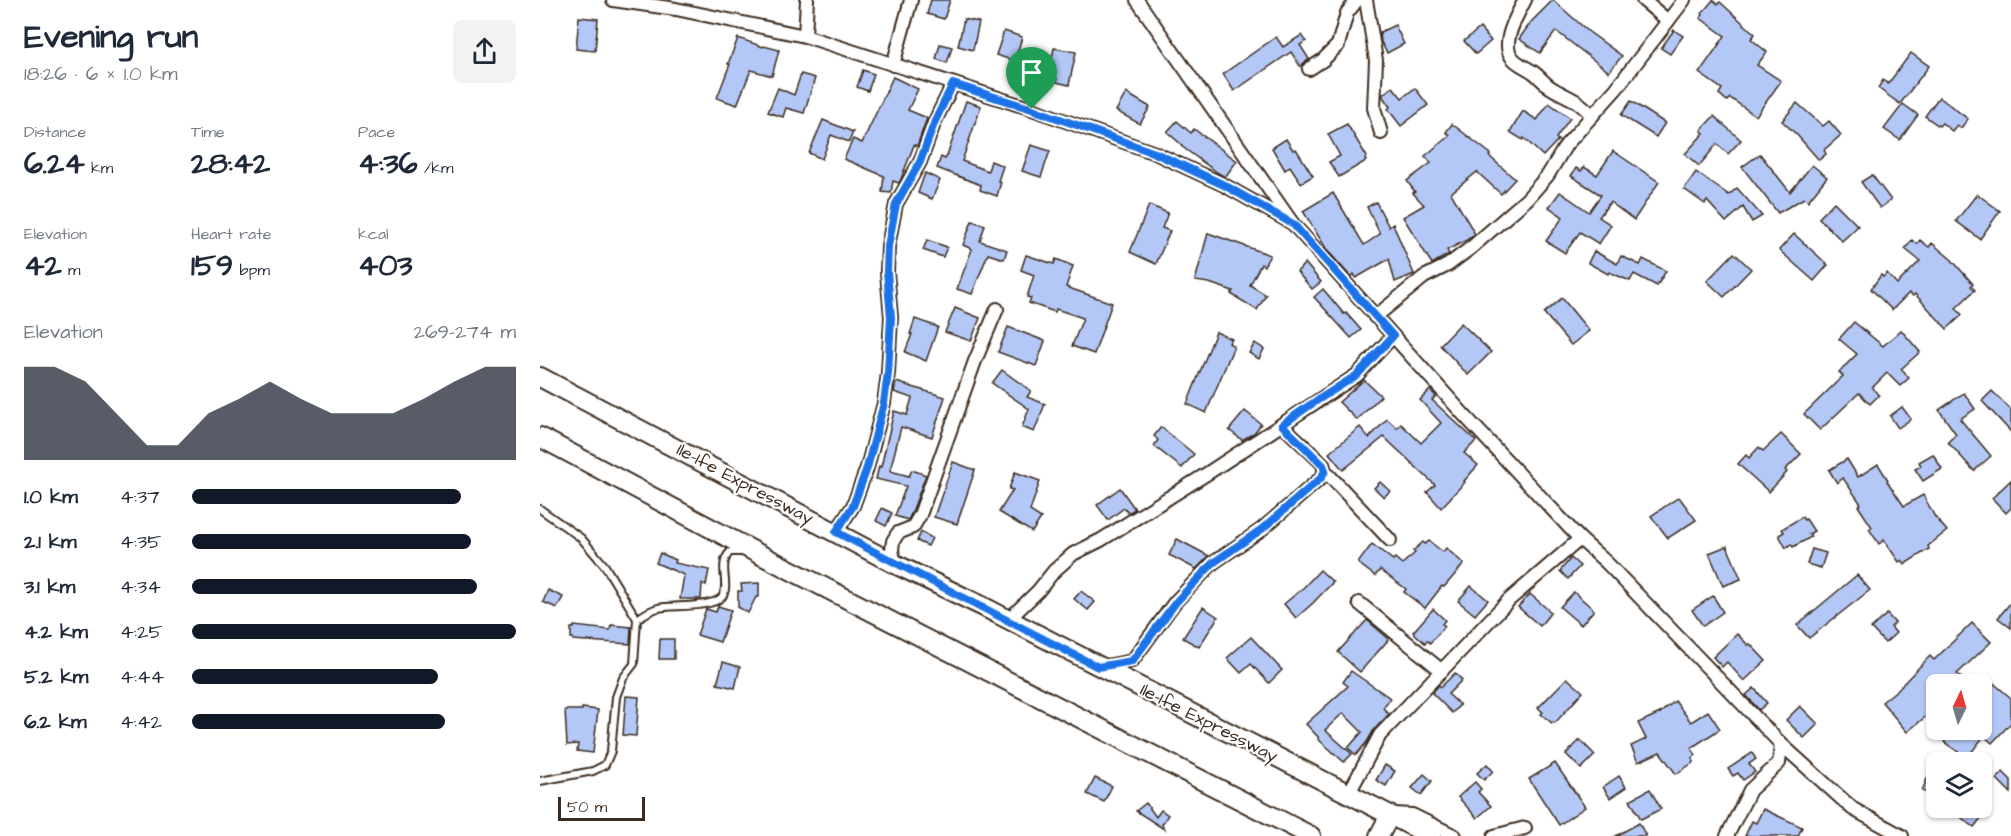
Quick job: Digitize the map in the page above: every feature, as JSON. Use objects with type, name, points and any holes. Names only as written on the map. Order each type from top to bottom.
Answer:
[{"type":"main road","name":"Ile-Ife Expressway","points":[[542,383],[1431,836]]},
{"type":"main road","points":[[540,437],[759,554],[1311,836]]},
{"type":"main road","points":[[1379,836],[1390,814]]},
{"type":"street","points":[[619,0],[676,9],[806,36],[1032,109],[1155,153],[1224,185],[1293,224]]},
{"type":"street","points":[[806,36],[807,0]]},
{"type":"street","points":[[893,65],[911,0]]},
{"type":"street","points":[[1137,0],[1293,224],[1375,317],[1580,539],[1781,744],[1854,809],[1902,836]]},
{"type":"street","points":[[1309,69],[1323,60],[1338,45],[1347,13],[1357,0]]},
{"type":"street","points":[[1366,0],[1376,60],[1374,108],[1381,133]]},
{"type":"street","points":[[1525,0],[1510,30],[1508,49],[1510,56],[1534,72],[1547,85],[1578,101],[1592,116]]},
{"type":"street","points":[[1643,0],[1668,21]]},
{"type":"street","points":[[1375,317],[1424,277],[1448,265],[1472,247],[1527,199],[1548,175],[1566,145],[1616,89],[1684,0]]},
{"type":"street","points":[[836,532],[853,506],[867,468],[884,403],[891,317],[887,272],[888,246],[896,204],[920,162],[935,121],[953,84]]},
{"type":"street","points":[[895,564],[893,541],[898,534],[913,527],[920,515],[975,361],[997,309]]},
{"type":"street","points":[[1008,620],[1073,554],[1101,540],[1357,375],[1393,336]]},
{"type":"street","points":[[1282,425],[1323,465],[1325,471],[1390,540]]},
{"type":"street","points":[[1098,667],[1132,661],[1176,602],[1213,563],[1262,529],[1321,478],[1325,471]]},
{"type":"street","points":[[1349,793],[1380,735],[1509,600],[1580,539]]},
{"type":"street","points":[[1359,603],[1442,671]]},
{"type":"street","points":[[1727,836],[1750,790],[1779,763],[1781,744]]},
{"type":"street","points":[[1390,814],[1412,815],[1455,836]]},
{"type":"street","points":[[1494,836],[1525,828]]},
{"type":"lane","points":[[540,509],[581,537],[605,566],[636,619],[634,664],[623,678],[616,697],[611,751],[605,765],[593,771],[540,781]]},
{"type":"lane","points":[[636,619],[654,609],[710,603],[717,600],[724,591],[727,555],[730,552],[759,554]]},
{"type":"building","points":[[931,0],[950,0],[944,19],[927,14]]},
{"type":"building","points":[[1553,0],[1589,32],[1622,56],[1609,72],[1556,31],[1540,53],[1519,39],[1531,22]]},
{"type":"building","points":[[1713,0],[1718,4],[1720,2],[1755,34],[1751,39],[1767,52],[1757,65],[1781,81],[1756,116],[1730,98],[1727,101],[1719,94],[1722,89],[1699,73],[1725,36],[1700,18]]},
{"type":"building","points":[[579,17],[598,19],[595,51],[576,49]]},
{"type":"building","points":[[964,19],[979,22],[973,50],[958,46]]},
{"type":"building","points":[[1395,25],[1404,44],[1387,53],[1381,42],[1380,32]]},
{"type":"building","points":[[1480,28],[1491,41],[1476,54],[1464,41]]},
{"type":"building","points":[[1674,30],[1683,36],[1670,54],[1661,48]]},
{"type":"building","points":[[1004,31],[1022,37],[1015,61],[996,55]]},
{"type":"building","points":[[1302,35],[1306,41],[1300,45],[1309,59],[1300,66],[1291,52],[1234,91],[1223,74],[1276,37],[1283,47]]},
{"type":"building","points":[[738,38],[779,50],[772,76],[751,70],[737,105],[717,98]]},
{"type":"building","points":[[940,44],[952,47],[947,63],[936,59]]},
{"type":"building","points":[[1054,48],[1076,52],[1069,85],[1056,82],[1057,79],[1048,77]]},
{"type":"building","points":[[1911,53],[1929,66],[1900,104],[1878,88],[1883,80],[1888,84]]},
{"type":"building","points":[[863,70],[874,74],[868,91],[857,87]]},
{"type":"building","points":[[801,74],[815,78],[804,113],[786,108],[783,117],[768,112],[778,88],[794,95]]},
{"type":"building","points":[[893,77],[918,89],[908,110],[927,118],[917,146],[914,145],[899,183],[893,181],[891,193],[882,192],[884,176],[844,159],[853,139],[862,143]]},
{"type":"building","points":[[1393,87],[1402,98],[1415,88],[1428,105],[1401,126],[1388,109],[1390,107],[1383,97],[1383,94]]},
{"type":"building","points":[[1126,93],[1150,107],[1140,124],[1116,111]]},
{"type":"building","points":[[1939,97],[1968,119],[1961,128],[1957,125],[1952,131],[1942,123],[1939,126],[1925,116]]},
{"type":"building","points":[[966,101],[981,106],[962,161],[988,171],[991,161],[1003,166],[998,181],[1001,182],[997,196],[980,190],[981,185],[937,168],[941,157],[945,159],[947,156]]},
{"type":"building","points":[[1631,101],[1665,123],[1656,137],[1621,115]]},
{"type":"building","points":[[1549,103],[1570,118],[1556,138],[1558,140],[1543,156],[1524,138],[1523,140],[1510,132],[1523,111],[1537,120]]},
{"type":"building","points":[[1797,103],[1823,126],[1829,121],[1841,135],[1824,150],[1826,154],[1819,160],[1782,121]]},
{"type":"building","points":[[1903,104],[1918,115],[1900,140],[1884,129]]},
{"type":"building","points":[[1714,116],[1741,140],[1728,154],[1717,144],[1699,166],[1685,154],[1704,133],[1701,130]]},
{"type":"building","points":[[823,120],[853,132],[849,142],[831,135],[822,159],[809,153]]},
{"type":"building","points":[[1177,121],[1191,133],[1194,129],[1237,161],[1225,177],[1181,146],[1167,132]]},
{"type":"building","points":[[1347,124],[1367,157],[1366,161],[1339,177],[1329,162],[1340,156],[1328,134]]},
{"type":"building","points":[[1452,124],[1491,154],[1489,156],[1515,179],[1501,194],[1477,172],[1451,193],[1475,234],[1447,250],[1449,254],[1432,264],[1403,217],[1424,205],[1413,193],[1415,192],[1407,181],[1431,163],[1425,156],[1450,135],[1446,132]]},
{"type":"building","points":[[1286,139],[1293,150],[1296,149],[1313,176],[1301,183],[1290,166],[1285,170],[1272,148]]},
{"type":"building","points":[[1031,145],[1050,151],[1041,177],[1022,171]]},
{"type":"building","points":[[1613,151],[1659,182],[1634,220],[1610,202],[1599,217],[1611,225],[1599,244],[1580,232],[1565,253],[1546,241],[1563,217],[1549,207],[1560,192],[1589,212],[1601,195],[1571,176],[1576,168],[1581,171],[1584,167],[1597,175]]},
{"type":"building","points":[[1760,154],[1790,192],[1812,165],[1827,177],[1808,201],[1804,198],[1778,213],[1742,167]]},
{"type":"building","points":[[1696,172],[1729,195],[1737,188],[1762,216],[1752,222],[1743,207],[1726,222],[1707,201],[1705,204],[1684,189]]},
{"type":"building","points":[[925,173],[940,180],[932,199],[918,193]]},
{"type":"building","points":[[1872,175],[1891,200],[1880,208],[1861,182]]},
{"type":"building","points":[[1333,193],[1364,245],[1380,234],[1367,207],[1376,202],[1389,227],[1393,224],[1414,274],[1395,282],[1389,259],[1356,278],[1354,274],[1351,277],[1327,250],[1303,211]]},
{"type":"building","points":[[1977,194],[2000,211],[1980,239],[1956,221]]},
{"type":"building","points":[[1834,202],[1858,226],[1842,241],[1819,218]]},
{"type":"building","points":[[1149,205],[1168,213],[1162,228],[1170,231],[1156,264],[1130,252]]},
{"type":"building","points":[[972,221],[985,225],[980,241],[1007,250],[1004,259],[988,254],[972,294],[957,289],[972,249],[963,245]]},
{"type":"building","points":[[1208,233],[1270,255],[1264,266],[1261,264],[1250,285],[1266,295],[1257,310],[1231,294],[1233,291],[1195,281]]},
{"type":"building","points":[[1794,234],[1828,265],[1814,281],[1779,250]]},
{"type":"building","points":[[927,240],[947,247],[943,257],[923,250]]},
{"type":"building","points":[[1912,240],[1917,244],[1920,240],[1929,247],[1932,243],[1951,259],[1973,284],[1971,286],[1975,290],[1956,308],[1962,315],[1947,329],[1915,294],[1913,296],[1909,293],[1892,310],[1871,289],[1881,275],[1883,277],[1887,273],[1897,284],[1920,261],[1905,249]]},
{"type":"building","points":[[1594,251],[1617,264],[1621,256],[1640,265],[1643,259],[1666,271],[1657,286],[1634,274],[1630,281],[1609,272],[1608,274],[1588,263]]},
{"type":"building","points":[[1734,253],[1751,269],[1724,297],[1707,281]]},
{"type":"building","points":[[1026,255],[1054,264],[1056,259],[1073,266],[1066,287],[1112,303],[1094,354],[1072,346],[1083,318],[1029,303],[1031,298],[1027,297],[1034,275],[1021,270]]},
{"type":"building","points":[[1305,263],[1321,282],[1312,289],[1297,272]]},
{"type":"building","points":[[1323,289],[1361,330],[1351,338],[1314,297]]},
{"type":"building","points":[[1562,298],[1589,331],[1571,345],[1544,313]]},
{"type":"building","points":[[955,308],[980,318],[971,341],[945,332]]},
{"type":"building","points":[[915,319],[938,327],[926,361],[905,352]]},
{"type":"building","points":[[1854,322],[1883,346],[1901,330],[1920,352],[1901,369],[1909,378],[1900,386],[1887,373],[1872,388],[1879,395],[1870,404],[1859,393],[1820,430],[1804,414],[1843,376],[1839,372],[1857,354],[1839,339]]},
{"type":"building","points":[[1461,323],[1491,352],[1468,375],[1440,345]]},
{"type":"building","points":[[1008,327],[1045,341],[1036,366],[998,352]]},
{"type":"building","points":[[1216,332],[1232,339],[1229,343],[1234,346],[1206,413],[1187,404]]},
{"type":"building","points":[[1255,343],[1264,349],[1259,359],[1249,353]]},
{"type":"building","points":[[1002,370],[1031,391],[1027,397],[1045,404],[1034,432],[1022,427],[1029,409],[992,383]]},
{"type":"building","points":[[1364,380],[1381,396],[1357,420],[1339,402]]},
{"type":"building","points":[[896,382],[945,397],[932,437],[901,427],[890,471],[909,476],[912,470],[926,475],[908,520],[895,516],[906,486],[876,479],[894,411],[907,415],[912,398],[894,392]]},
{"type":"building","points":[[1430,390],[1436,396],[1432,400],[1476,441],[1464,453],[1478,465],[1441,508],[1427,492],[1435,485],[1384,437],[1343,470],[1329,453],[1360,427],[1369,438],[1387,419],[1397,428],[1401,424],[1421,443],[1441,423],[1420,400]]},
{"type":"building","points":[[1992,391],[2011,410],[2011,432],[1982,401]]},
{"type":"building","points":[[1964,393],[1975,409],[1960,419],[1991,456],[1974,471],[1948,442],[1956,434],[1939,410]]},
{"type":"building","points":[[1902,407],[1911,419],[1898,428],[1890,416]]},
{"type":"building","points":[[1245,411],[1261,424],[1254,433],[1242,440],[1229,430]]},
{"type":"building","points":[[1161,427],[1194,454],[1182,468],[1154,446],[1158,440],[1154,436]]},
{"type":"building","points":[[1781,434],[1801,454],[1785,470],[1787,472],[1769,492],[1738,464],[1746,455],[1749,458],[1759,447],[1763,451]]},
{"type":"building","points":[[1933,454],[1942,469],[1923,481],[1915,469],[1921,466],[1919,462]]},
{"type":"building","points":[[1847,459],[1858,477],[1878,464],[1904,506],[1923,495],[1935,517],[1947,531],[1928,546],[1929,549],[1905,564],[1902,560],[1899,562],[1884,540],[1879,544],[1869,529],[1872,527],[1858,506],[1861,504],[1843,478],[1837,483],[1829,470]]},
{"type":"building","points":[[953,462],[975,470],[957,524],[934,517]]},
{"type":"building","points":[[1015,472],[1040,481],[1030,511],[1041,518],[1032,532],[999,512],[1013,490],[1009,489]]},
{"type":"building","points":[[2011,480],[2011,508],[2006,513],[1992,498]]},
{"type":"building","points":[[1380,482],[1390,491],[1384,497],[1374,488]]},
{"type":"building","points":[[1120,488],[1135,509],[1128,513],[1124,508],[1108,520],[1097,505]]},
{"type":"building","points":[[1679,497],[1696,520],[1668,538],[1651,516]]},
{"type":"building","points":[[882,508],[892,513],[886,526],[876,521]]},
{"type":"building","points":[[1802,517],[1814,531],[1809,534],[1811,537],[1793,547],[1791,544],[1786,548],[1779,535],[1784,532],[1782,529]]},
{"type":"building","points":[[921,532],[932,538],[928,546],[917,541]]},
{"type":"building","points":[[1177,539],[1209,556],[1196,569],[1169,555]]},
{"type":"building","points":[[1429,541],[1443,552],[1446,548],[1464,564],[1444,587],[1442,586],[1425,608],[1404,592],[1406,589],[1380,570],[1375,576],[1358,563],[1372,544],[1402,564],[1415,553],[1413,551],[1423,542],[1425,544]]},
{"type":"building","points":[[1727,546],[1741,579],[1723,586],[1709,553]]},
{"type":"building","points":[[1812,549],[1826,553],[1821,568],[1807,564]]},
{"type":"building","points":[[660,553],[676,560],[675,563],[709,570],[706,585],[702,584],[701,599],[680,599],[684,575],[656,563]]},
{"type":"building","points":[[1571,558],[1580,566],[1568,579],[1560,571]]},
{"type":"building","points":[[1320,570],[1333,582],[1296,618],[1284,604]]},
{"type":"building","points":[[1857,575],[1870,590],[1809,638],[1797,625]]},
{"type":"building","points":[[759,583],[759,597],[756,597],[748,613],[738,607],[738,591],[742,591],[741,584]]},
{"type":"building","points":[[1471,586],[1488,600],[1475,615],[1458,601]]},
{"type":"building","points":[[548,590],[563,597],[557,608],[543,602]]},
{"type":"building","points":[[1081,591],[1095,602],[1088,610],[1074,599]]},
{"type":"building","points":[[1574,592],[1594,610],[1581,625],[1560,607]]},
{"type":"building","points":[[1530,594],[1551,612],[1540,626],[1518,607]]},
{"type":"building","points":[[1713,596],[1723,612],[1703,626],[1692,610]]},
{"type":"building","points":[[2011,602],[2011,628],[1998,618]]},
{"type":"building","points":[[718,606],[731,610],[720,642],[697,635],[706,609],[716,612]]},
{"type":"building","points":[[1203,607],[1218,617],[1199,647],[1183,638]]},
{"type":"building","points":[[1433,609],[1445,620],[1442,624],[1445,626],[1430,643],[1427,640],[1425,643],[1413,632]]},
{"type":"building","points":[[1887,614],[1895,623],[1891,627],[1896,633],[1885,643],[1871,628]]},
{"type":"building","points":[[1367,620],[1389,639],[1360,672],[1338,652]]},
{"type":"building","points":[[1972,623],[1991,642],[1957,674],[1926,674],[1926,716],[1907,732],[1882,702],[1930,656],[1934,660]]},
{"type":"building","points":[[611,625],[631,627],[630,644],[571,638],[571,628],[574,626],[610,630]]},
{"type":"building","points":[[1737,634],[1766,661],[1744,681],[1727,662],[1722,667],[1713,657]]},
{"type":"building","points":[[1251,637],[1282,670],[1269,683],[1251,664],[1241,673],[1227,658]]},
{"type":"building","points":[[660,639],[674,639],[674,659],[659,659]]},
{"type":"building","points":[[723,662],[740,667],[735,688],[717,684]]},
{"type":"building","points":[[1351,671],[1390,698],[1383,708],[1389,714],[1356,755],[1348,748],[1362,732],[1343,713],[1325,730],[1352,754],[1344,762],[1318,739],[1306,724],[1348,686],[1343,682]]},
{"type":"building","points":[[1455,673],[1462,680],[1448,694],[1460,705],[1452,713],[1432,693]]},
{"type":"building","points":[[1567,678],[1583,692],[1555,723],[1552,723],[1541,714],[1543,712],[1538,708]]},
{"type":"building","points":[[1992,682],[2011,698],[2011,723],[1992,743],[1989,740],[1992,740]]},
{"type":"building","points":[[1754,688],[1767,703],[1759,710],[1746,695]]},
{"type":"building","points":[[626,696],[639,697],[636,736],[623,735]]},
{"type":"building","points":[[1675,701],[1691,722],[1708,711],[1720,729],[1691,748],[1696,755],[1692,758],[1694,762],[1676,774],[1660,752],[1638,762],[1631,746],[1646,739],[1638,723],[1660,713]]},
{"type":"building","points":[[1800,706],[1818,724],[1804,738],[1786,720]]},
{"type":"building","points":[[582,708],[598,710],[593,753],[577,751],[578,744],[567,745],[565,710],[582,710]]},
{"type":"building","points":[[1580,740],[1595,755],[1581,769],[1566,754]]},
{"type":"building","points":[[1946,740],[1981,740],[1972,752],[1958,752],[1944,742]]},
{"type":"building","points":[[1752,753],[1756,759],[1749,764],[1755,772],[1743,780],[1738,773],[1733,776],[1728,769]]},
{"type":"building","points":[[1555,763],[1585,807],[1559,825],[1529,779]]},
{"type":"building","points":[[1487,764],[1493,771],[1484,780],[1477,773]]},
{"type":"building","points":[[1385,765],[1395,771],[1386,786],[1376,780]]},
{"type":"building","points":[[2003,772],[2011,780],[2011,793],[1997,779]]},
{"type":"building","points":[[1424,774],[1432,781],[1421,795],[1412,788]]},
{"type":"building","points":[[1619,776],[1626,787],[1610,798],[1603,787]]},
{"type":"building","points":[[1095,778],[1112,786],[1104,802],[1087,794]]},
{"type":"building","points":[[1475,782],[1481,789],[1478,792],[1491,806],[1477,818],[1458,797]]},
{"type":"building","points":[[1650,789],[1661,809],[1641,819],[1630,800]]},
{"type":"building","points":[[1146,803],[1156,817],[1161,810],[1168,815],[1162,824],[1164,829],[1136,811]]},
{"type":"building","points":[[1763,809],[1802,827],[1798,836],[1745,836],[1752,821],[1756,823]]},
{"type":"building","points":[[1962,818],[1981,818],[1974,827]]},
{"type":"building","points":[[1639,823],[1646,836],[1616,836]]},
{"type":"route","points":[[953,84],[1032,109],[1155,153],[1224,185],[1293,224],[1393,336],[1357,375],[1282,425],[1323,465],[1325,471],[1321,478],[1262,529],[1213,563],[1176,602],[1132,661],[1098,667],[836,532],[853,506],[867,468],[884,403],[891,317],[887,272],[888,246],[896,204],[920,162],[935,121],[953,84]]}]
